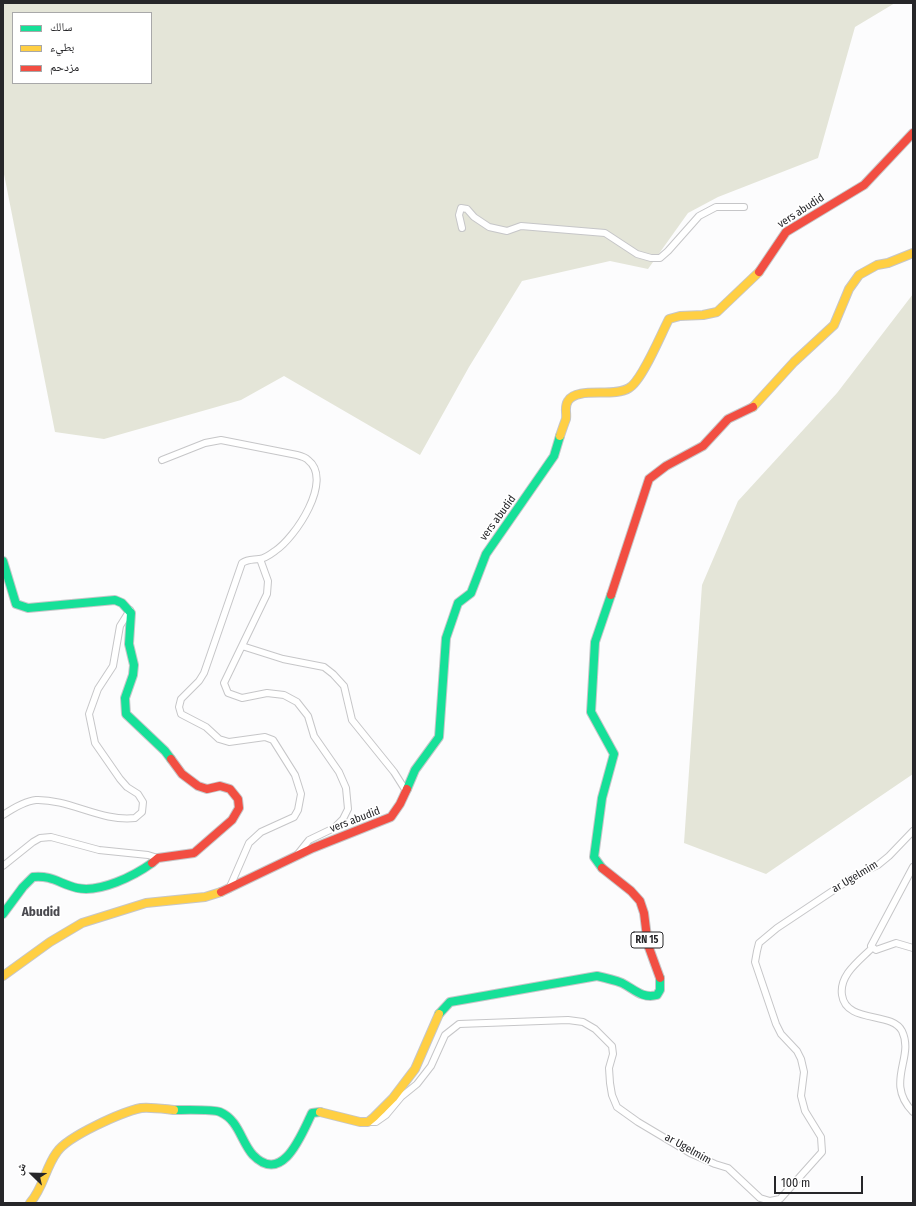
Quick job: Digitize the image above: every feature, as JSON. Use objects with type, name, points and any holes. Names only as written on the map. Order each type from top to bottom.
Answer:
[{"type":"street","name":"vers abudid","points":[[3,976],[50,942],[82,923],[146,903],[205,897],[229,889],[297,856],[391,817],[400,804],[415,770],[439,737],[446,638],[458,603],[471,593],[477,581],[486,554],[497,536],[520,507],[554,456],[566,417],[564,408],[568,400],[575,394],[589,392],[620,392],[630,388],[638,379],[669,319],[676,315],[707,315],[715,313],[726,305],[737,292],[757,276],[776,242],[786,232],[864,185],[913,133]]},
{"type":"street","points":[[462,228],[459,216],[461,208],[467,209],[474,217],[489,226],[507,231],[521,226],[605,233],[637,254],[651,258],[660,258],[699,216],[716,207],[744,206]]},
{"type":"street","name":"RN 15","points":[[368,1122],[383,1109],[415,1069],[438,1014],[450,1002],[597,976],[616,981],[641,995],[650,997],[656,996],[659,992],[661,984],[660,976],[648,946],[645,912],[641,903],[636,895],[600,865],[594,857],[602,798],[614,754],[591,712],[594,642],[632,527],[651,476],[666,466],[704,446],[723,423],[751,409],[794,362],[834,325],[849,289],[859,275],[877,265],[888,263],[913,253]]},
{"type":"street","points":[[162,460],[205,443],[221,440],[297,455],[308,459],[314,466],[317,480],[309,508],[295,533],[276,551],[260,559],[248,559],[242,563],[204,673],[200,681],[181,699],[179,707],[181,714],[186,718],[206,727],[219,739],[229,742],[266,737],[273,740],[295,775],[301,794],[298,810],[294,817],[261,832],[249,843],[229,889]]},
{"type":"street","points":[[260,559],[268,581],[267,594],[227,674],[224,683],[228,693],[242,698],[267,693],[284,695],[297,702],[308,716],[314,736],[339,772],[346,788],[348,809],[343,819],[334,828],[309,840],[297,856]]},
{"type":"street","points":[[3,561],[12,598],[21,607],[28,608],[115,600],[130,610],[129,644],[134,665],[133,675],[124,698],[126,714],[165,751],[182,774],[198,786],[207,789],[220,786],[230,789],[238,799],[239,808],[232,820],[194,853],[158,858],[148,855],[99,850],[51,838],[40,838],[3,866]]},
{"type":"street","points":[[3,815],[21,805],[35,800],[56,802],[107,816],[127,819],[136,818],[142,812],[143,802],[138,794],[127,787],[120,779],[95,743],[89,714],[98,688],[112,666],[120,626],[130,610]]},
{"type":"street","points":[[242,646],[283,659],[324,667],[333,674],[344,686],[352,720],[394,772],[406,791]]},
{"type":"street","name":"ar Ugelmim","points":[[368,1122],[376,1122],[386,1115],[401,1097],[417,1084],[431,1066],[445,1035],[459,1024],[568,1020],[583,1022],[595,1029],[612,1046],[613,1054],[609,1068],[610,1083],[617,1107],[638,1122],[690,1153],[728,1168],[760,1198],[770,1201],[780,1199],[822,1152],[823,1146],[821,1137],[805,1111],[801,1096],[804,1072],[801,1059],[797,1051],[781,1034],[776,1024],[755,962],[760,943],[777,928],[855,876],[878,865],[889,856],[913,831]]},
{"type":"street","points":[[3,914],[23,887],[33,877],[45,876],[78,888],[93,889],[135,875],[158,858]]},
{"type":"street","points":[[913,867],[890,913],[872,944],[872,948],[851,968],[845,977],[841,991],[843,1001],[850,1009],[861,1014],[893,1022],[901,1029],[904,1038],[904,1049],[900,1091],[903,1099],[913,1112]]},
{"type":"street","points":[[872,948],[876,950],[896,943],[913,948]]},
{"type":"street","points":[[30,1203],[45,1183],[56,1154],[64,1144],[135,1109],[142,1108],[220,1112],[237,1126],[253,1155],[263,1162],[272,1164],[286,1159],[295,1148],[312,1113],[321,1111],[350,1122],[368,1122]]},
{"type":"shaded area","points":[[3,3],[895,3],[855,27],[818,158],[718,197],[688,213],[648,269],[610,261],[522,281],[469,367],[420,455],[284,376],[241,400],[104,439],[55,432],[3,169]]},
{"type":"shaded area","points":[[913,294],[913,774],[766,874],[684,843],[702,585],[738,501],[837,393]]},
{"type":"traffic: fast","points":[[407,789],[415,770],[439,737],[446,638],[458,603],[471,593],[486,554],[554,456],[560,436]]},
{"type":"traffic: fast","points":[[3,561],[16,604],[28,608],[115,600],[122,603],[131,613],[129,644],[134,665],[133,675],[125,698],[126,714],[165,751],[171,759]]},
{"type":"traffic: fast","points":[[602,868],[594,857],[602,798],[614,754],[591,712],[595,642],[611,595]]},
{"type":"traffic: fast","points":[[3,914],[23,887],[33,877],[46,877],[77,888],[96,888],[106,886],[126,878],[152,863]]},
{"type":"traffic: fast","points":[[439,1014],[450,1002],[597,976],[622,983],[642,995],[652,996],[657,995],[660,990],[660,978]]},
{"type":"traffic: fast","points":[[174,1110],[205,1110],[220,1112],[231,1120],[236,1126],[253,1155],[264,1163],[273,1164],[282,1161],[290,1153],[297,1143],[312,1113],[320,1112]]},
{"type":"traffic: slow","points":[[753,407],[794,362],[834,325],[849,289],[859,275],[877,265],[888,263],[913,253]]},
{"type":"traffic: slow","points":[[560,436],[566,419],[566,407],[568,401],[579,394],[614,392],[629,388],[640,376],[669,319],[680,316],[703,315],[717,312],[759,272]]},
{"type":"traffic: slow","points":[[3,976],[50,942],[82,923],[146,903],[205,897],[221,892]]},
{"type":"traffic: slow","points":[[320,1112],[360,1122],[368,1122],[393,1098],[415,1069],[439,1014]]},
{"type":"traffic: slow","points":[[30,1203],[35,1197],[53,1158],[57,1152],[72,1139],[109,1119],[132,1110],[141,1108],[174,1110]]},
{"type":"traffic: jam","points":[[759,272],[786,232],[864,185],[913,133]]},
{"type":"traffic: jam","points":[[611,595],[649,479],[666,466],[703,446],[728,419],[753,407]]},
{"type":"traffic: jam","points":[[152,863],[158,858],[194,853],[232,820],[239,808],[238,799],[230,789],[220,786],[207,789],[198,786],[182,774],[171,759]]},
{"type":"traffic: jam","points":[[221,892],[313,848],[391,817],[400,804],[407,789]]},
{"type":"traffic: jam","points":[[602,868],[631,891],[640,901],[644,913],[648,945],[660,978]]},
{"type":"district","name":"Abudid","points":[[41,912]]}]
